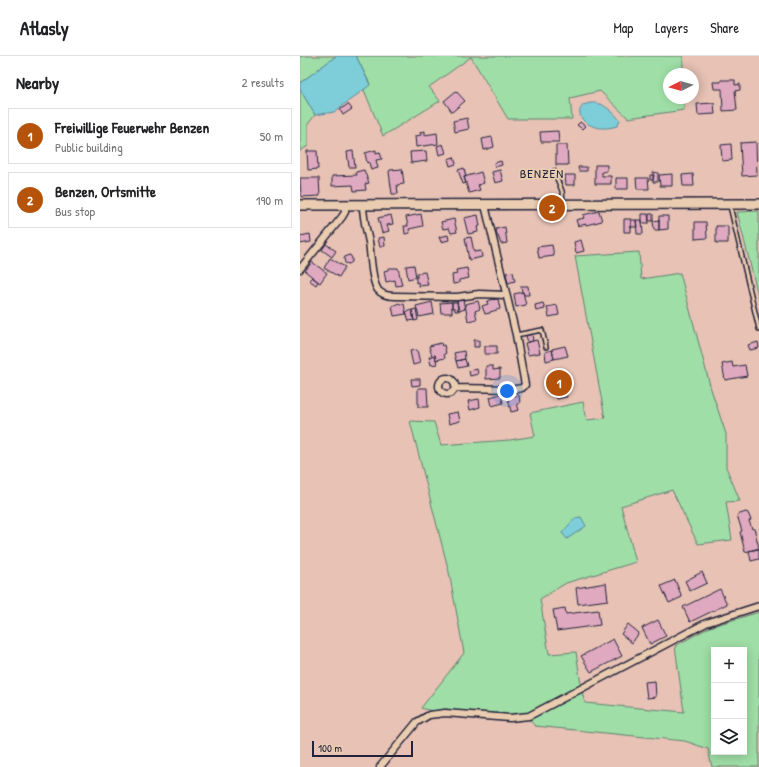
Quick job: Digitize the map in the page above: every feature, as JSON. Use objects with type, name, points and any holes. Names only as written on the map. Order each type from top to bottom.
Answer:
[{"type":"street","points":[[300,205],[759,204]]},
{"type":"street","points":[[300,269],[342,217],[345,212],[345,205]]},
{"type":"street","points":[[363,205],[363,215],[369,242],[370,258],[377,288],[381,293],[387,296],[457,297],[479,294],[506,295]]},
{"type":"street","points":[[455,388],[522,388],[525,383],[516,335],[485,205]]},
{"type":"street","points":[[380,767],[418,722],[430,715],[445,713],[510,718],[529,716],[706,623],[759,606]]},
{"type":"lane","points":[[554,171],[562,191],[563,204]]},
{"type":"lane","points":[[730,204],[759,329]]},
{"type":"lane","points":[[516,335],[542,330],[546,347]]},
{"type":"green space","points":[[300,56],[336,56],[300,83]]},
{"type":"green space","points":[[356,56],[683,56],[683,68],[663,68],[663,104],[684,104],[684,110],[628,118],[600,91],[570,98],[572,119],[508,119],[471,57],[429,87],[440,101],[383,136],[364,90],[370,84]]},
{"type":"green space","points":[[300,89],[315,115],[308,124],[308,146],[300,151]]},
{"type":"green space","points":[[759,211],[759,299],[737,212]]},
{"type":"green space","points":[[639,252],[641,279],[680,273],[711,389],[726,434],[726,467],[740,501],[726,502],[732,540],[698,544],[672,490],[621,506],[636,562],[566,583],[540,599],[549,654],[576,652],[581,685],[530,713],[494,716],[446,709],[432,711],[421,708],[464,653],[449,572],[410,421],[434,422],[441,445],[510,440],[535,436],[530,413],[583,402],[587,420],[605,418],[575,256]]},
{"type":"green space","points":[[759,612],[759,767],[712,767],[708,749],[685,741],[535,726],[528,718],[582,692],[585,703],[684,712],[675,646],[710,627]]},
{"type":"water","points":[[336,56],[356,56],[370,85],[334,112],[315,115],[300,89],[300,83]]},
{"type":"water","points":[[590,103],[600,104],[611,111],[620,121],[617,126],[602,128],[590,125],[583,120],[580,111],[583,105]]},
{"type":"water","points":[[581,517],[586,526],[567,539],[562,533],[575,518]]},
{"type":"building","points":[[721,80],[735,80],[735,85],[740,84],[740,90],[735,91],[737,110],[723,111],[722,89],[714,89],[713,82],[721,82]]},
{"type":"building","points":[[456,91],[465,101],[452,112],[444,101]]},
{"type":"building","points":[[714,103],[715,114],[698,115],[697,104]]},
{"type":"building","points":[[348,104],[352,109],[343,115],[340,110]]},
{"type":"building","points":[[467,118],[469,129],[455,132],[453,121]]},
{"type":"building","points":[[580,122],[585,126],[582,129],[577,125]]},
{"type":"building","points":[[425,131],[425,135],[437,133],[438,144],[416,147],[415,136],[421,135],[420,132]]},
{"type":"building","points":[[558,131],[559,142],[541,142],[540,132]]},
{"type":"building","points":[[492,137],[494,147],[484,150],[482,139]]},
{"type":"building","points":[[756,142],[757,175],[742,176],[740,143]]},
{"type":"building","points":[[443,144],[446,153],[439,155],[437,146]]},
{"type":"building","points":[[731,144],[732,160],[722,161],[721,145]]},
{"type":"building","points":[[556,145],[567,145],[568,165],[556,165]]},
{"type":"building","points":[[376,150],[376,153],[380,152],[382,159],[376,160],[378,168],[371,170],[369,162],[367,163],[365,153]]},
{"type":"building","points":[[307,151],[317,151],[318,169],[308,170]]},
{"type":"building","points":[[353,151],[355,167],[349,167],[347,152]]},
{"type":"building","points":[[426,151],[427,161],[411,163],[410,152]]},
{"type":"building","points":[[454,157],[456,164],[450,166],[448,159]]},
{"type":"building","points":[[501,161],[502,165],[495,167],[494,163]]},
{"type":"building","points":[[595,165],[607,165],[607,171],[602,172],[602,176],[611,176],[611,184],[595,184]]},
{"type":"building","points":[[578,167],[587,167],[587,171],[579,171]]},
{"type":"building","points":[[464,168],[466,183],[463,184],[458,170]]},
{"type":"building","points":[[402,169],[404,184],[397,185],[398,194],[392,194],[389,172],[390,170]]},
{"type":"building","points":[[364,170],[369,183],[365,184],[366,190],[354,191],[353,185],[332,186],[332,176],[357,175],[356,172]]},
{"type":"building","points":[[500,170],[503,181],[495,183],[492,172]]},
{"type":"building","points":[[481,172],[484,183],[478,185],[480,190],[469,193],[464,177]]},
{"type":"building","points":[[653,172],[658,173],[658,182],[653,182]]},
{"type":"building","points":[[672,174],[672,186],[660,186],[659,175]]},
{"type":"building","points":[[693,174],[694,186],[683,186],[682,175]]},
{"type":"building","points":[[565,175],[575,175],[575,185],[566,185]]},
{"type":"building","points":[[650,175],[654,175],[653,180],[650,180]]},
{"type":"building","points":[[300,178],[319,178],[320,196],[301,197]]},
{"type":"building","points":[[616,178],[628,178],[628,189],[616,189]]},
{"type":"building","points":[[636,178],[648,178],[649,189],[637,189]]},
{"type":"building","points":[[599,211],[602,221],[578,226],[576,220],[584,218],[583,215]]},
{"type":"building","points":[[421,214],[423,226],[409,229],[410,233],[405,234],[404,226],[408,226],[406,217]]},
{"type":"building","points":[[642,214],[648,214],[649,223],[642,223]]},
{"type":"building","points":[[649,214],[653,214],[653,221],[649,221]]},
{"type":"building","points":[[391,215],[393,224],[387,225],[389,231],[382,233],[378,218]]},
{"type":"building","points":[[478,215],[480,226],[477,227],[478,232],[468,234],[464,218]]},
{"type":"building","points":[[659,216],[668,216],[668,229],[659,230]]},
{"type":"building","points":[[454,219],[457,232],[451,233],[449,228],[443,229],[441,222]]},
{"type":"building","points":[[624,219],[631,219],[631,232],[624,232]]},
{"type":"building","points":[[631,220],[636,220],[637,227],[631,227]]},
{"type":"building","points":[[636,220],[642,220],[643,234],[637,234]]},
{"type":"building","points":[[659,220],[659,230],[654,230],[653,221]]},
{"type":"building","points":[[695,222],[706,222],[707,238],[695,239]]},
{"type":"building","points":[[716,226],[728,226],[728,243],[716,243]]},
{"type":"building","points":[[505,227],[507,243],[501,244],[497,236],[496,229]]},
{"type":"building","points":[[310,234],[311,242],[300,244],[300,236]]},
{"type":"building","points":[[448,235],[449,240],[441,242],[439,237]]},
{"type":"building","points":[[384,237],[385,246],[380,247],[378,238]]},
{"type":"building","points":[[471,237],[474,252],[481,251],[482,257],[469,260],[465,238]]},
{"type":"building","points":[[581,240],[584,251],[576,253],[574,242]]},
{"type":"building","points":[[326,244],[336,251],[332,257],[322,250]]},
{"type":"building","points":[[552,245],[554,256],[539,258],[537,247]]},
{"type":"building","points":[[350,255],[352,262],[349,264],[345,263],[344,258]]},
{"type":"building","points":[[330,258],[345,267],[339,277],[324,268]]},
{"type":"building","points":[[312,262],[327,273],[320,283],[305,271]]},
{"type":"building","points":[[414,265],[416,277],[408,279],[406,266]]},
{"type":"building","points":[[388,268],[398,268],[402,285],[396,286],[395,280],[386,282],[384,271],[388,270]]},
{"type":"building","points":[[467,268],[469,278],[459,280],[459,283],[453,284],[452,275],[457,274],[456,270]]},
{"type":"building","points":[[425,272],[428,285],[419,286],[418,282],[416,283],[417,273]]},
{"type":"building","points":[[513,272],[515,281],[508,283],[506,273]]},
{"type":"building","points":[[312,277],[318,282],[316,285],[309,280]]},
{"type":"building","points":[[521,286],[528,286],[529,295],[524,295]]},
{"type":"building","points":[[523,292],[526,305],[516,307],[514,294]]},
{"type":"building","points":[[498,299],[500,309],[485,314],[482,306],[488,304],[487,302],[490,300]]},
{"type":"building","points":[[463,300],[465,309],[459,311],[457,301]]},
{"type":"building","points":[[478,301],[480,309],[475,311],[477,319],[468,321],[465,304]]},
{"type":"building","points":[[432,302],[434,314],[419,317],[416,306]]},
{"type":"building","points":[[452,302],[452,313],[441,313],[440,303]]},
{"type":"building","points":[[452,302],[457,302],[458,311],[455,311],[455,308],[452,308]]},
{"type":"building","points":[[399,303],[404,304],[406,314],[394,316],[392,306]]},
{"type":"building","points":[[543,303],[545,309],[536,311],[535,305]]},
{"type":"building","points":[[557,305],[559,315],[549,317],[547,307]]},
{"type":"building","points":[[416,309],[418,320],[414,321],[412,310]]},
{"type":"building","points":[[412,310],[414,320],[409,321],[406,312]]},
{"type":"building","points":[[532,334],[533,341],[528,342],[526,336]]},
{"type":"building","points":[[474,340],[479,340],[479,347],[474,347]]},
{"type":"building","points":[[537,340],[540,353],[528,355],[525,343]]},
{"type":"building","points":[[758,342],[759,348],[750,350],[748,345]]},
{"type":"building","points":[[441,343],[442,346],[444,345],[446,353],[444,354],[445,358],[436,360],[435,355],[432,356],[429,346]]},
{"type":"building","points":[[485,346],[497,346],[497,354],[485,354]]},
{"type":"building","points":[[565,346],[568,356],[554,359],[552,349]]},
{"type":"building","points":[[417,350],[420,363],[413,365],[410,351]]},
{"type":"building","points":[[552,350],[554,359],[546,361],[545,352]]},
{"type":"building","points":[[464,351],[465,359],[456,361],[454,353]]},
{"type":"building","points":[[435,355],[437,364],[431,365],[429,357]]},
{"type":"building","points":[[465,359],[467,366],[458,368],[456,361]]},
{"type":"building","points":[[732,362],[733,367],[745,365],[747,376],[725,380],[722,364]]},
{"type":"building","points":[[486,366],[493,366],[493,370],[500,369],[500,378],[486,379]]},
{"type":"building","points":[[477,369],[478,374],[470,376],[469,371]]},
{"type":"building","points":[[564,372],[568,391],[566,392],[567,397],[557,399],[556,394],[554,394],[550,375]]},
{"type":"building","points":[[411,379],[420,379],[420,385],[412,386]]},
{"type":"building","points":[[418,388],[427,388],[428,407],[418,407]]},
{"type":"building","points":[[501,394],[503,403],[492,406],[490,397]]},
{"type":"building","points":[[519,395],[520,403],[517,404],[519,410],[511,412],[508,398]]},
{"type":"building","points":[[479,399],[480,407],[470,410],[468,401]]},
{"type":"building","points":[[458,412],[460,421],[449,424],[447,414]]},
{"type":"building","points":[[746,512],[751,520],[749,521],[752,529],[754,528],[759,548],[745,552],[740,532],[742,531],[737,515]]},
{"type":"building","points":[[759,549],[759,559],[751,561],[749,551]]},
{"type":"building","points":[[702,572],[707,583],[690,591],[685,581]]},
{"type":"building","points":[[675,580],[682,597],[669,603],[661,586]]},
{"type":"building","points":[[606,583],[608,600],[578,604],[576,588]]},
{"type":"building","points":[[720,589],[727,604],[690,622],[683,607]]},
{"type":"building","points":[[565,608],[566,614],[598,610],[600,625],[557,631],[553,610]]},
{"type":"building","points":[[658,620],[666,636],[650,644],[642,628]]},
{"type":"building","points":[[628,624],[639,633],[632,643],[621,634]]},
{"type":"building","points":[[613,639],[622,656],[591,672],[581,656]]},
{"type":"building","points":[[655,681],[656,697],[647,698],[645,682]]},
{"type":"place","name":"Benzen, Ortsmitte","points":[[552,208]]},
{"type":"place","name":"Freiwillige Feuerwehr Benzen","points":[[559,383]]},
{"type":"district","name":"BENZEN","points":[[542,173]]}]
